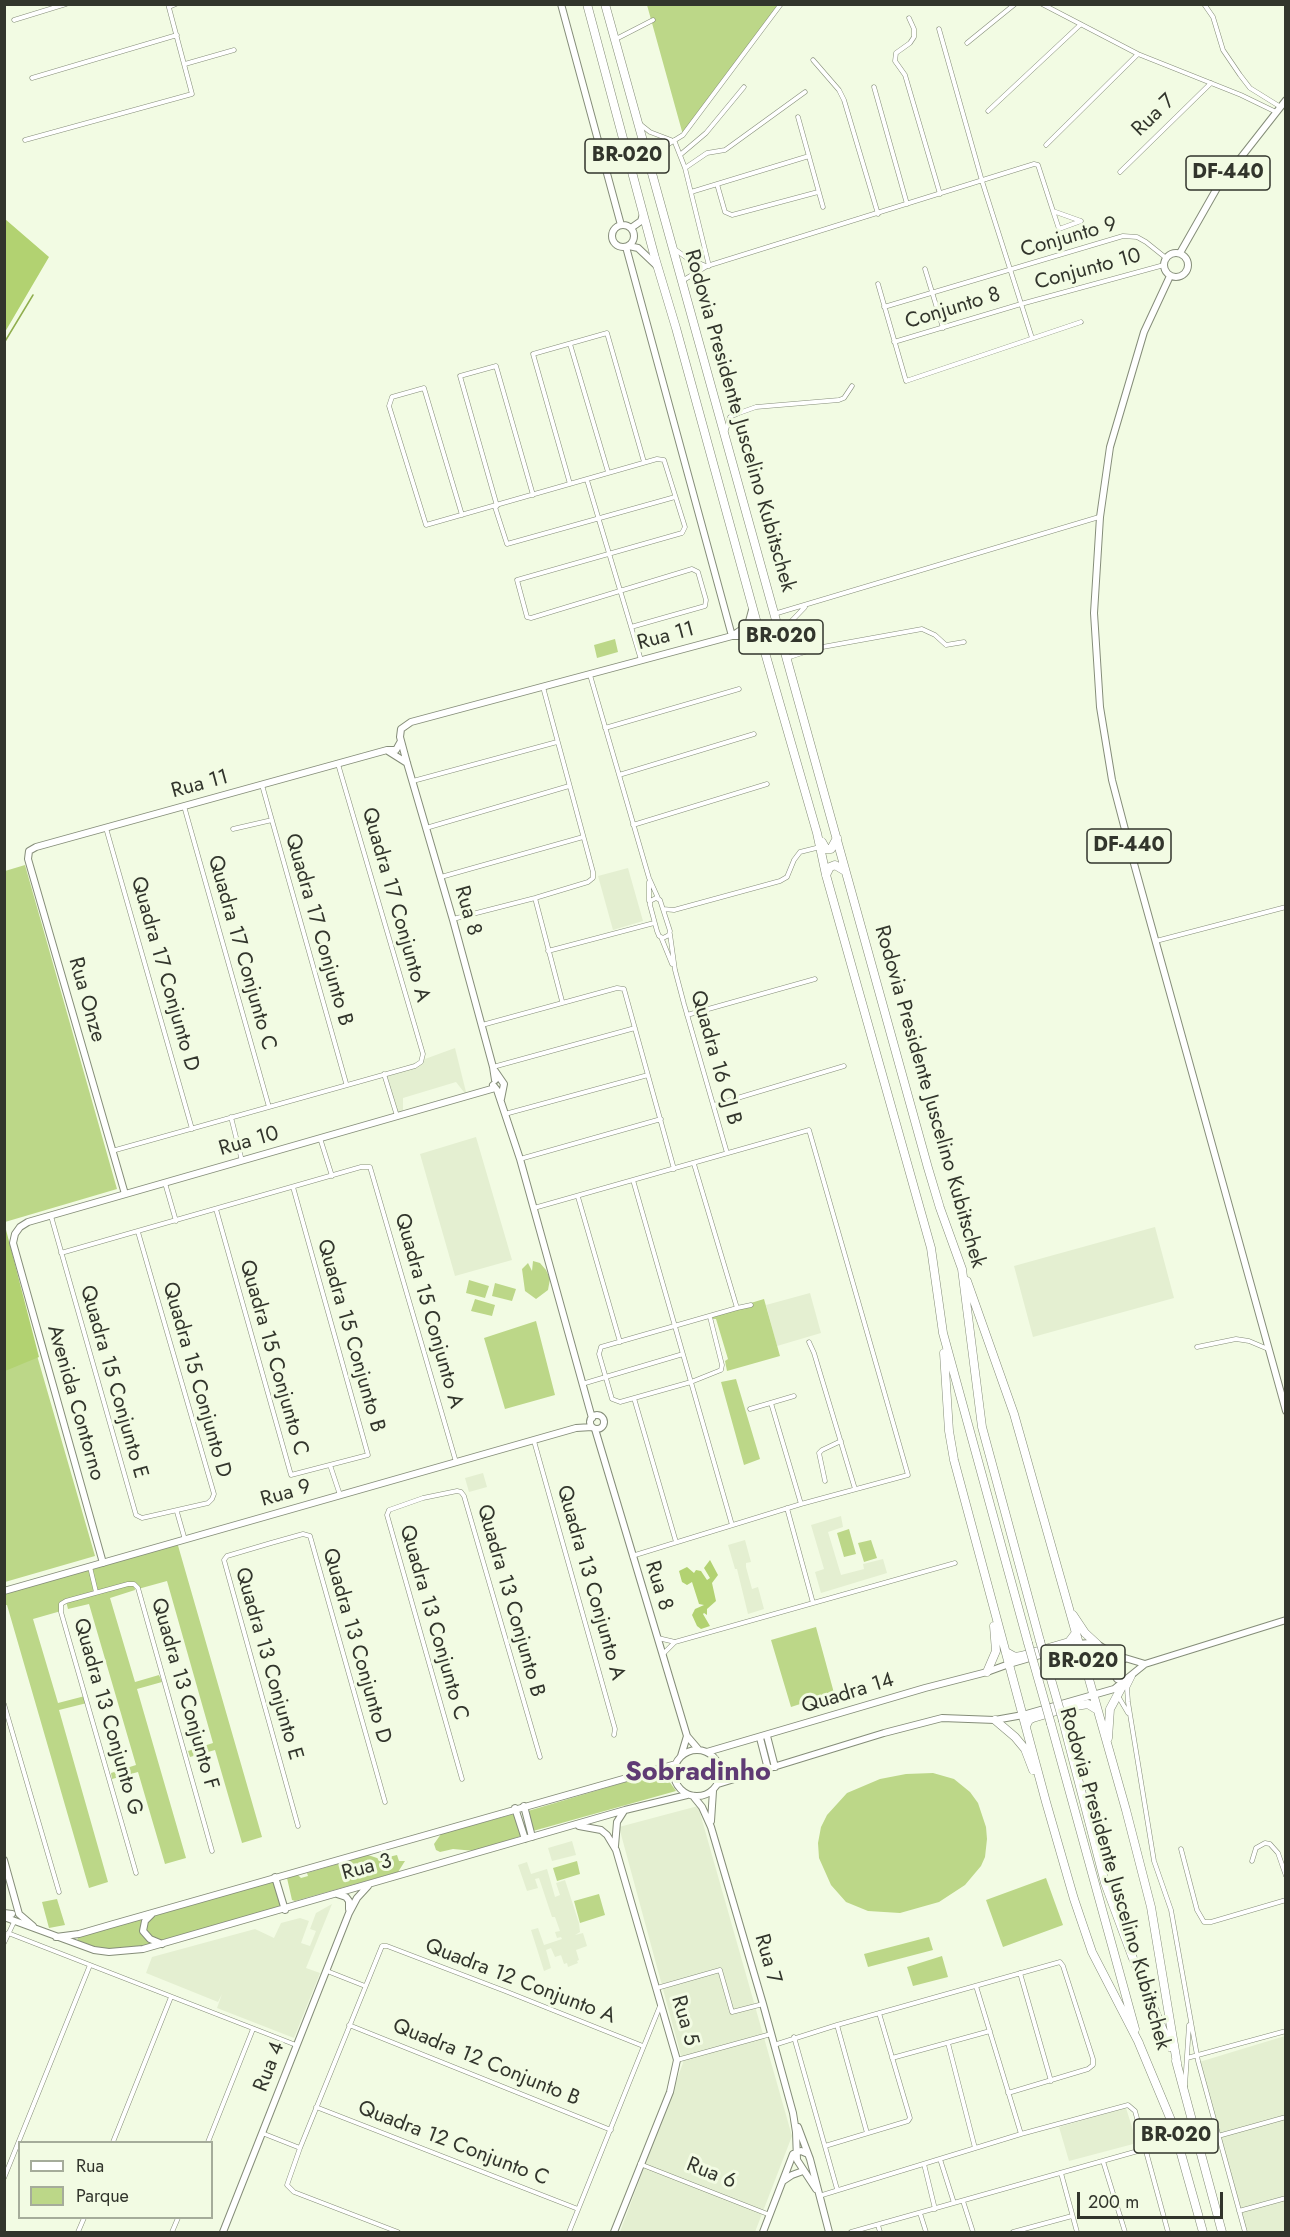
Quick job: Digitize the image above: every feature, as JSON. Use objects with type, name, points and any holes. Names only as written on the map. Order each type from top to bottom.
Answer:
[{"type":"highway","name":"Rodovia Presidente Juscelino Kubitschek","points":[[587,4],[657,267],[817,832],[826,874],[931,1248],[943,1333],[1028,1643],[1139,2043],[1165,2101],[1203,2232]]},
{"type":"highway","name":"Rodovia Presidente Juscelino Kubitschek","points":[[605,4],[940,1208],[962,1269],[982,1427],[1063,1721],[1105,1884],[1132,1956],[1177,2063],[1222,2232]]},
{"type":"highway","points":[[817,832],[824,847],[829,850],[833,848],[837,838]]},
{"type":"highway","points":[[826,874],[835,864],[846,871]]},
{"type":"highway","name":"BR-020","points":[[962,1269],[1014,1414],[1126,1810],[1151,1907],[1177,2063]]},
{"type":"highway","name":"BR-020","points":[[943,1333],[952,1450],[983,1575],[1074,1899],[1092,1952],[1139,2043]]},
{"type":"highway","points":[[983,1575],[996,1633],[996,1651],[987,1672]]},
{"type":"highway","points":[[1067,1605],[1085,1632],[1097,1644]]},
{"type":"highway","points":[[1005,1652],[1017,1657],[1069,1642],[1075,1634]]},
{"type":"highway","points":[[1068,1646],[1081,1653]]},
{"type":"highway","points":[[1109,1755],[1108,1718],[1115,1691],[1125,1681]]},
{"type":"highway","points":[[1026,1726],[1033,1718],[1070,1707],[1088,1704],[1096,1709]]},
{"type":"highway","points":[[994,1720],[1015,1737],[1025,1749],[1046,1802]]},
{"type":"main road","points":[[561,4],[621,225]]},
{"type":"main road","name":"DF-440","points":[[1180,253],[1217,188],[1286,100]]},
{"type":"main road","points":[[631,228],[641,221],[643,213]]},
{"type":"main road","points":[[621,225],[631,228]]},
{"type":"main road","points":[[621,225],[613,231],[612,238],[618,247],[638,248],[657,267]]},
{"type":"main road","points":[[631,228],[634,235],[628,247],[732,636]]},
{"type":"main road","points":[[1180,253],[1186,257],[1188,268],[1181,276],[1170,276],[1164,265],[1166,258],[1171,254],[1180,253]]},
{"type":"main road","name":"DF-440","points":[[1170,276],[1144,332],[1110,447],[1100,517],[1094,613],[1100,707],[1112,780],[1286,1411]]},
{"type":"main road","points":[[732,636],[748,625],[752,605]]},
{"type":"main road","points":[[732,636],[750,636],[764,649]]},
{"type":"main road","name":"Rua 11","points":[[28,859],[29,851],[36,847],[387,750],[398,749],[401,729],[411,722],[732,636]]},
{"type":"main road","points":[[401,741],[407,762]]},
{"type":"main road","points":[[387,750],[407,762]]},
{"type":"main road","name":"Rua 8","points":[[407,762],[482,1025],[504,1115],[520,1159],[582,1384],[595,1422],[656,1638],[687,1736],[699,1750]]},
{"type":"main road","name":"Rua Onze","points":[[28,859],[125,1194]]},
{"type":"main road","name":"Rua 10","points":[[16,1252],[13,1243],[15,1234],[28,1222],[479,1093],[497,1084]]},
{"type":"main road","name":"Avenida Contorno","points":[[16,1252],[103,1563]]},
{"type":"main road","name":"Rua 9","points":[[4,1591],[595,1422]]},
{"type":"main road","points":[[1126,1659],[1116,1662],[1113,1671],[1117,1679],[1125,1681],[1145,1664],[1286,1620]]},
{"type":"main road","points":[[1097,1644],[1126,1659],[1145,1664]]},
{"type":"main road","name":"Quadra 14","points":[[707,1752],[987,1672],[1068,1646],[1097,1644]]},
{"type":"main road","points":[[718,1784],[884,1733],[942,1718],[994,1720],[1023,1715],[1092,1695],[1115,1691]]},
{"type":"main road","points":[[687,1736],[674,1769],[675,1782],[690,1796],[700,1797],[713,1791]]},
{"type":"main road","points":[[764,1737],[772,1768]]},
{"type":"main road","points":[[681,1756],[699,1750],[707,1752],[718,1762],[720,1777],[713,1791],[710,1808],[711,1827]]},
{"type":"main road","name":"Rua 3","points":[[54,1937],[79,1934],[676,1764]]},
{"type":"main road","name":"Rua 3","points":[[14,1917],[41,1932],[94,1950],[117,1952],[164,1945],[625,1810],[690,1796]]},
{"type":"main road","name":"Rua 7","points":[[690,1796],[706,1816],[711,1827],[829,2232]]},
{"type":"main road","points":[[524,1806],[529,1838]]},
{"type":"main road","points":[[515,1808],[529,1838]]},
{"type":"main road","points":[[616,1850],[616,1829],[625,1810]]},
{"type":"main road","points":[[576,1825],[601,1830],[616,1850]]},
{"type":"main road","name":"Rua 5","points":[[615,2232],[670,2092],[678,2061],[616,1850]]},
{"type":"main road","points":[[4,1860],[15,1895],[14,1917],[4,1913]]},
{"type":"main road","points":[[275,1877],[285,1910]]},
{"type":"main road","name":"Rua 4","points":[[223,2232],[349,1913],[357,1898],[370,1885]]},
{"type":"main road","points":[[336,1893],[346,1897],[349,1901],[349,1913]]},
{"type":"main road","points":[[154,1912],[145,1921],[143,1931],[150,1939],[164,1945]]},
{"type":"main road","points":[[79,1934],[77,1941],[79,1946]]},
{"type":"main road","name":"Rua 7","points":[[793,2113],[797,2160],[817,2192]]},
{"type":"main road","points":[[763,2232],[795,2151],[804,2151],[809,2157],[803,2171],[783,2182]]},
{"type":"street","points":[[15,20],[66,4]]},
{"type":"street","points":[[25,140],[192,94],[168,6],[176,4]]},
{"type":"street","points":[[650,165],[657,152],[683,135],[781,4]]},
{"type":"street","points":[[967,43],[1015,4]]},
{"type":"street","points":[[1042,4],[1138,54],[1277,109]]},
{"type":"street","points":[[1204,4],[1213,16],[1223,50],[1240,75],[1250,88],[1277,109]]},
{"type":"street","points":[[909,18],[914,29],[914,38],[896,53],[895,61],[905,75],[940,194]]},
{"type":"street","points":[[615,40],[653,20]]},
{"type":"street","points":[[988,111],[1080,25]]},
{"type":"street","points":[[939,29],[1009,271],[1032,338]]},
{"type":"street","points":[[32,78],[177,35]]},
{"type":"street","points":[[185,64],[234,50]]},
{"type":"street","points":[[1046,146],[1138,54]]},
{"type":"street","points":[[813,60],[841,95],[878,214]]},
{"type":"street","name":"Rua 7","points":[[1120,172],[1211,83]]},
{"type":"street","points":[[680,155],[706,133],[744,87]]},
{"type":"street","points":[[874,87],[907,204]]},
{"type":"street","points":[[685,168],[707,153],[725,150],[805,92]]},
{"type":"street","points":[[798,117],[823,207]]},
{"type":"street","points":[[637,121],[650,132],[673,140],[685,168],[708,266]]},
{"type":"street","points":[[691,192],[809,156]]},
{"type":"street","points":[[681,282],[708,266],[1036,164],[1059,229],[1081,221],[1053,211]]},
{"type":"street","points":[[717,184],[725,212],[729,215],[818,192]]},
{"type":"street","name":"Conjunto 9","points":[[884,307],[1129,236],[1146,242],[1166,258]]},
{"type":"street","points":[[672,247],[687,258],[708,266]]},
{"type":"street","name":"Conjunto 10","points":[[1021,304],[1164,265]]},
{"type":"street","points":[[925,269],[943,328]]},
{"type":"street","points":[[878,284],[906,381],[1081,322]]},
{"type":"street","name":"Conjunto 8","points":[[894,342],[1021,304]]},
{"type":"street","points":[[570,484],[533,354],[607,333],[644,462]]},
{"type":"street","points":[[570,344],[608,473]]},
{"type":"street","points":[[533,495],[496,366],[460,376],[507,544],[675,497]]},
{"type":"street","points":[[725,437],[728,420],[732,416],[756,407],[839,400],[844,398],[852,386]]},
{"type":"street","points":[[462,515],[424,388],[395,396],[390,399],[389,406],[424,523],[427,525],[661,459],[666,463],[685,527],[683,532],[517,580],[527,616],[531,618],[692,569],[698,572],[706,600],[704,607],[631,627]]},
{"type":"street","points":[[587,480],[641,661]]},
{"type":"street","points":[[774,614],[805,607],[829,597],[1100,517]]},
{"type":"street","points":[[780,634],[805,607]]},
{"type":"street","points":[[787,659],[817,648],[922,629],[935,635],[946,645],[964,642]]},
{"type":"street","points":[[590,675],[649,878]]},
{"type":"street","points":[[453,920],[588,882],[593,875],[543,687]]},
{"type":"street","points":[[605,728],[739,689]]},
{"type":"street","points":[[618,775],[754,734]]},
{"type":"street","points":[[413,781],[557,742]]},
{"type":"street","name":"Quadra 17 Conjunto A","points":[[338,764],[423,1054],[419,1064],[384,1074]]},
{"type":"street","points":[[633,825],[767,784]]},
{"type":"street","name":"Quadra 17 Conjunto B","points":[[262,785],[346,1083]]},
{"type":"street","points":[[426,828],[569,786]]},
{"type":"street","name":"Quadra 17 Conjunto C","points":[[184,807],[269,1107]]},
{"type":"street","points":[[233,829],[272,820]]},
{"type":"street","name":"Quadra 17 Conjunto D","points":[[106,828],[192,1129]]},
{"type":"street","points":[[440,877],[583,837]]},
{"type":"street","points":[[663,909],[674,910],[780,881],[787,877],[800,852],[820,847]]},
{"type":"street","name":"Quadra 16 CJ B","points":[[649,878],[666,919],[675,970],[727,1153]]},
{"type":"street","name":"Quadra 16 CJ B","points":[[649,878],[649,902],[654,923],[675,970]]},
{"type":"street","points":[[535,898],[562,1001]]},
{"type":"street","points":[[649,902],[658,898]]},
{"type":"street","points":[[1156,941],[1286,907]]},
{"type":"street","points":[[666,919],[674,910]]},
{"type":"street","points":[[548,951],[654,923]]},
{"type":"street","points":[[660,937],[670,934]]},
{"type":"street","points":[[687,1015],[815,979]]},
{"type":"street","points":[[482,1025],[617,987],[624,989],[674,1170]]},
{"type":"street","points":[[493,1068],[635,1028]]},
{"type":"street","points":[[714,1105],[844,1066]]},
{"type":"street","points":[[112,1151],[384,1074],[397,1116]]},
{"type":"street","points":[[504,1115],[648,1075]]},
{"type":"street","points":[[231,1117],[242,1161]]},
{"type":"street","points":[[520,1159],[661,1119]]},
{"type":"street","points":[[533,1209],[808,1130],[908,1475],[801,1504],[632,1556]]},
{"type":"street","points":[[61,1253],[332,1176],[320,1138]]},
{"type":"street","points":[[694,1164],[737,1308]]},
{"type":"street","name":"Quadra 15 Conjunto A","points":[[332,1176],[360,1167],[372,1168],[456,1462]]},
{"type":"street","points":[[633,1180],[732,1525]]},
{"type":"street","points":[[165,1183],[176,1221]]},
{"type":"street","name":"Quadra 15 Conjunto B","points":[[293,1187],[368,1455],[330,1465]]},
{"type":"street","points":[[578,1197],[620,1342]]},
{"type":"street","name":"Quadra 15 Conjunto C","points":[[216,1209],[291,1475],[330,1465]]},
{"type":"street","name":"Quadra 15 Conjunto E","points":[[51,1216],[136,1515],[142,1518],[177,1512]]},
{"type":"street","name":"Quadra 15 Conjunto D","points":[[138,1232],[214,1494],[208,1503],[177,1512]]},
{"type":"street","points":[[710,1317],[722,1368],[719,1372],[620,1402],[614,1401],[598,1354],[599,1349],[751,1305]]},
{"type":"street","points":[[1197,1347],[1236,1339],[1249,1341],[1270,1350]]},
{"type":"street","points":[[809,1342],[855,1489]]},
{"type":"street","points":[[582,1384],[683,1353]]},
{"type":"street","points":[[750,1409],[794,1396]]},
{"type":"street","points":[[634,1398],[676,1542]]},
{"type":"street","points":[[771,1403],[801,1504]]},
{"type":"street","name":"Quadra 13 Conjunto A","points":[[534,1440],[615,1729],[614,1735]]},
{"type":"street","points":[[825,1481],[819,1453],[841,1441]]},
{"type":"street","points":[[330,1465],[340,1495]]},
{"type":"street","name":"Quadra 13 Conjunto B","points":[[423,1498],[456,1491],[461,1492],[464,1497],[540,1757]]},
{"type":"street","name":"Quadra 13 Conjunto C","points":[[423,1498],[389,1510],[387,1515],[462,1779]]},
{"type":"street","points":[[787,1509],[813,1603]]},
{"type":"street","points":[[177,1512],[185,1540]]},
{"type":"street","name":"Quadra 13 Conjunto D","points":[[271,1543],[303,1534],[310,1536],[385,1802]]},
{"type":"street","name":"Quadra 13 Conjunto E","points":[[271,1543],[227,1556],[224,1560],[298,1826]]},
{"type":"street","points":[[656,1638],[673,1642],[955,1563]]},
{"type":"street","points":[[90,1567],[96,1592]]},
{"type":"street","name":"Quadra 13 Conjunto F","points":[[96,1592],[128,1584],[134,1584],[138,1588],[212,1851]]},
{"type":"street","name":"Quadra 13 Conjunto G","points":[[96,1592],[63,1602],[61,1609],[136,1873]]},
{"type":"street","points":[[662,1655],[673,1642]]},
{"type":"street","points":[[1134,1674],[1127,1688],[1130,1719],[1154,1862],[1171,1910],[1197,2055],[1245,2232]]},
{"type":"street","points":[[1115,1691],[1130,1719]]},
{"type":"street","points":[[4,1704],[59,1892]]},
{"type":"street","points":[[1252,1861],[1256,1848],[1265,1843],[1270,1844],[1278,1853],[1286,1876]]},
{"type":"street","points":[[1181,1849],[1197,1910],[1204,1922],[1211,1922],[1286,1900]]},
{"type":"street","points":[[4,1943],[14,1917]]},
{"type":"street","points":[[8,1933],[296,2045]]},
{"type":"street","name":"Quadra 12 Conjunto A","points":[[365,1986],[379,1948],[387,1946],[643,2046]]},
{"type":"street","points":[[774,2045],[795,2037],[1060,1962],[1093,2059],[1093,2065],[1088,2069],[1008,2093]]},
{"type":"street","points":[[19,2141],[90,1965]]},
{"type":"street","points":[[657,1988],[720,1970],[732,2012],[763,2004]]},
{"type":"street","points":[[326,1971],[365,1986],[300,2148],[288,2181],[288,2188],[398,2232]]},
{"type":"street","points":[[1020,1972],[1051,2081]]},
{"type":"street","points":[[976,1986],[1021,2134]]},
{"type":"street","points":[[113,2141],[171,1997]]},
{"type":"street","points":[[569,2232],[661,2002]]},
{"type":"street","points":[[825,2146],[908,2121],[910,2118],[879,2013]]},
{"type":"street","points":[[1184,2094],[1189,2018]]},
{"type":"street","name":"Quadra 12 Conjunto B","points":[[349,2025],[611,2130]]},
{"type":"street","points":[[837,2025],[867,2133]]},
{"type":"street","points":[[208,2141],[253,2029]]},
{"type":"street","points":[[892,2058],[990,2031]]},
{"type":"street","points":[[1187,2058],[1286,2031]]},
{"type":"street","points":[[678,2061],[771,2034]]},
{"type":"street","points":[[795,2037],[837,2189]]},
{"type":"street","points":[[948,2043],[975,2148]]},
{"type":"street","points":[[817,2192],[837,2189],[1021,2134],[1130,2106],[1135,2111],[1168,2232]]},
{"type":"street","name":"Quadra 12 Conjunto C","points":[[316,2108],[578,2209]]},
{"type":"street","points":[[1218,2136],[1286,2117]]},
{"type":"street","points":[[262,2133],[300,2148]]},
{"type":"street","points":[[4,2178],[18,2143]]},
{"type":"street","points":[[851,2232],[1145,2149]]},
{"type":"street","points":[[940,2159],[954,2203]]},
{"type":"street","points":[[1103,2161],[1125,2232]]},
{"type":"street","name":"Rua 6","points":[[640,2164],[770,2215]]},
{"type":"street","points":[[924,2164],[935,2209]]},
{"type":"street","points":[[1060,2173],[1077,2232]]},
{"type":"street","points":[[1239,2211],[1286,2198]]},
{"type":"street","points":[[963,2201],[972,2232]]},
{"type":"street","points":[[920,2213],[926,2232]]},
{"type":"street","points":[[1016,2232],[1072,2216]]},
{"type":"street","points":[[878,2225],[880,2232]]},
{"type":"shaded area","points":[[628,868],[643,921],[613,930],[598,876]]},
{"type":"shaded area","points":[[455,1048],[467,1096],[456,1082],[403,1098],[403,1115],[397,1116],[384,1074]]},
{"type":"shaded area","points":[[476,1137],[512,1260],[455,1276],[420,1154]]},
{"type":"shaded area","points":[[1155,1227],[1174,1298],[1033,1337],[1014,1266]]},
{"type":"shaded area","points":[[810,1293],[821,1333],[777,1346],[766,1305]]},
{"type":"shaded area","points":[[483,1473],[487,1487],[469,1492],[465,1478]]},
{"type":"shaded area","points":[[841,1516],[843,1527],[828,1532],[841,1575],[864,1569],[863,1564],[883,1559],[887,1573],[821,1593],[815,1572],[824,1569],[811,1525]]},
{"type":"shaded area","points":[[745,1540],[751,1562],[746,1563],[746,1567],[752,1589],[758,1587],[764,1609],[748,1614],[737,1569],[735,1569],[728,1545]]},
{"type":"shaded area","points":[[698,1806],[792,2136],[755,2232],[620,2232],[683,2063],[619,1827]]},
{"type":"shaded area","points":[[572,1841],[576,1855],[552,1861],[548,1848]]},
{"type":"shaded area","points":[[527,1862],[531,1874],[547,1869],[555,1897],[560,1895],[556,1883],[565,1880],[579,1923],[580,1932],[575,1935],[583,1933],[587,1946],[576,1950],[578,1963],[568,1967],[567,1963],[564,1964],[561,1955],[555,1957],[551,1948],[546,1950],[551,1968],[544,1971],[531,1930],[538,1928],[544,1945],[562,1939],[557,1938],[555,1932],[560,1931],[555,1917],[552,1917],[539,1878],[535,1879],[538,1888],[527,1891],[518,1865]]},
{"type":"shaded area","points":[[332,1904],[306,1968],[320,1973],[294,2038],[217,2008],[222,1994],[218,2002],[146,1973],[152,1957],[255,1929],[274,1938],[281,1923],[300,1918],[309,1921],[301,1943],[310,1946],[316,1931],[310,1929],[316,1913]]},
{"type":"shaded area","points":[[1285,2036],[1285,2232],[1244,2232],[1196,2063]]},
{"type":"shaded area","points":[[1126,2108],[1137,2143],[1069,2161],[1059,2127]]},
{"type":"green space","points":[[647,5],[778,5],[683,135]]},
{"type":"green space","points":[[5,219],[49,257],[5,332]]},
{"type":"green space","points":[[615,639],[618,652],[597,658],[594,645]]},
{"type":"green space","points":[[25,865],[117,1189],[5,1222],[5,871]]},
{"type":"green space","points":[[4,1222],[39,1357],[5,1371]]},
{"type":"green space","points":[[533,1261],[540,1263],[550,1279],[548,1290],[536,1299],[525,1291],[522,1269],[528,1263],[532,1271]]},
{"type":"green space","points":[[469,1280],[489,1286],[485,1298],[466,1293]]},
{"type":"green space","points":[[495,1283],[516,1289],[512,1301],[492,1296]]},
{"type":"green space","points":[[475,1299],[495,1305],[492,1316],[471,1311]]},
{"type":"green space","points":[[764,1299],[780,1356],[727,1371],[725,1361],[728,1359],[716,1319],[712,1319],[711,1315]]},
{"type":"green space","points":[[536,1321],[555,1395],[505,1409],[484,1338]]},
{"type":"green space","points":[[36,1352],[95,1556],[5,1582],[4,1360]]},
{"type":"green space","points":[[736,1379],[760,1459],[744,1465],[721,1382]]},
{"type":"green space","points":[[849,1529],[856,1554],[844,1557],[837,1533]]},
{"type":"green space","points":[[871,1540],[877,1558],[864,1562],[858,1543]]},
{"type":"green space","points":[[177,1542],[262,1837],[242,1843],[215,1750],[190,1757],[188,1751],[213,1743],[167,1581],[138,1589],[134,1585],[135,1590],[110,1598],[135,1682],[159,1675],[162,1682],[137,1689],[186,1858],[165,1864],[138,1772],[112,1779],[111,1773],[136,1765],[89,1604],[68,1609],[66,1601],[63,1602],[61,1611],[33,1619],[58,1703],[85,1696],[87,1703],[59,1710],[108,1882],[89,1888],[7,1605],[5,1605],[5,1591]]},
{"type":"green space","points":[[710,1560],[718,1575],[712,1583],[716,1601],[707,1609],[707,1615],[703,1614],[710,1626],[701,1629],[692,1615],[695,1609],[704,1605],[699,1604],[692,1582],[687,1585],[682,1582],[679,1571],[687,1567],[694,1573],[696,1570],[701,1571],[707,1580],[710,1578],[704,1568]]},
{"type":"green space","points":[[816,1627],[834,1693],[791,1707],[771,1640]]},
{"type":"green space","points":[[669,1769],[669,1781],[676,1791],[533,1831],[528,1811]]},
{"type":"green space","points":[[933,1773],[954,1779],[970,1792],[978,1803],[986,1827],[987,1839],[985,1857],[981,1866],[965,1885],[939,1902],[900,1913],[868,1911],[846,1902],[831,1885],[819,1858],[818,1843],[821,1827],[827,1815],[847,1793],[880,1779],[906,1774]]},
{"type":"green space","points":[[514,1814],[521,1836],[475,1851],[453,1849],[440,1852],[436,1850],[434,1844],[441,1834]]},
{"type":"green space","points":[[368,1855],[380,1859],[397,1855],[399,1861],[405,1861],[398,1872],[292,1900],[287,1878],[298,1875],[301,1878],[308,1876],[307,1873]]},
{"type":"green space","points":[[577,1861],[580,1874],[557,1881],[553,1868]]},
{"type":"green space","points":[[275,1877],[285,1910],[143,1949],[94,1950],[77,1941],[79,1934]]},
{"type":"green space","points":[[1046,1878],[1063,1925],[1003,1947],[986,1900]]},
{"type":"green space","points":[[599,1894],[605,1915],[580,1923],[574,1901]]},
{"type":"green space","points":[[57,1899],[65,1925],[49,1928],[42,1902]]},
{"type":"green space","points":[[929,1937],[933,1950],[868,1967],[864,1954]]},
{"type":"green space","points":[[942,1956],[948,1977],[913,1986],[907,1967]]},
{"type":"waterway","points":[[4,343],[33,295]]},
{"type":"district","name":"Sobradinho","points":[[698,1773]]}]
